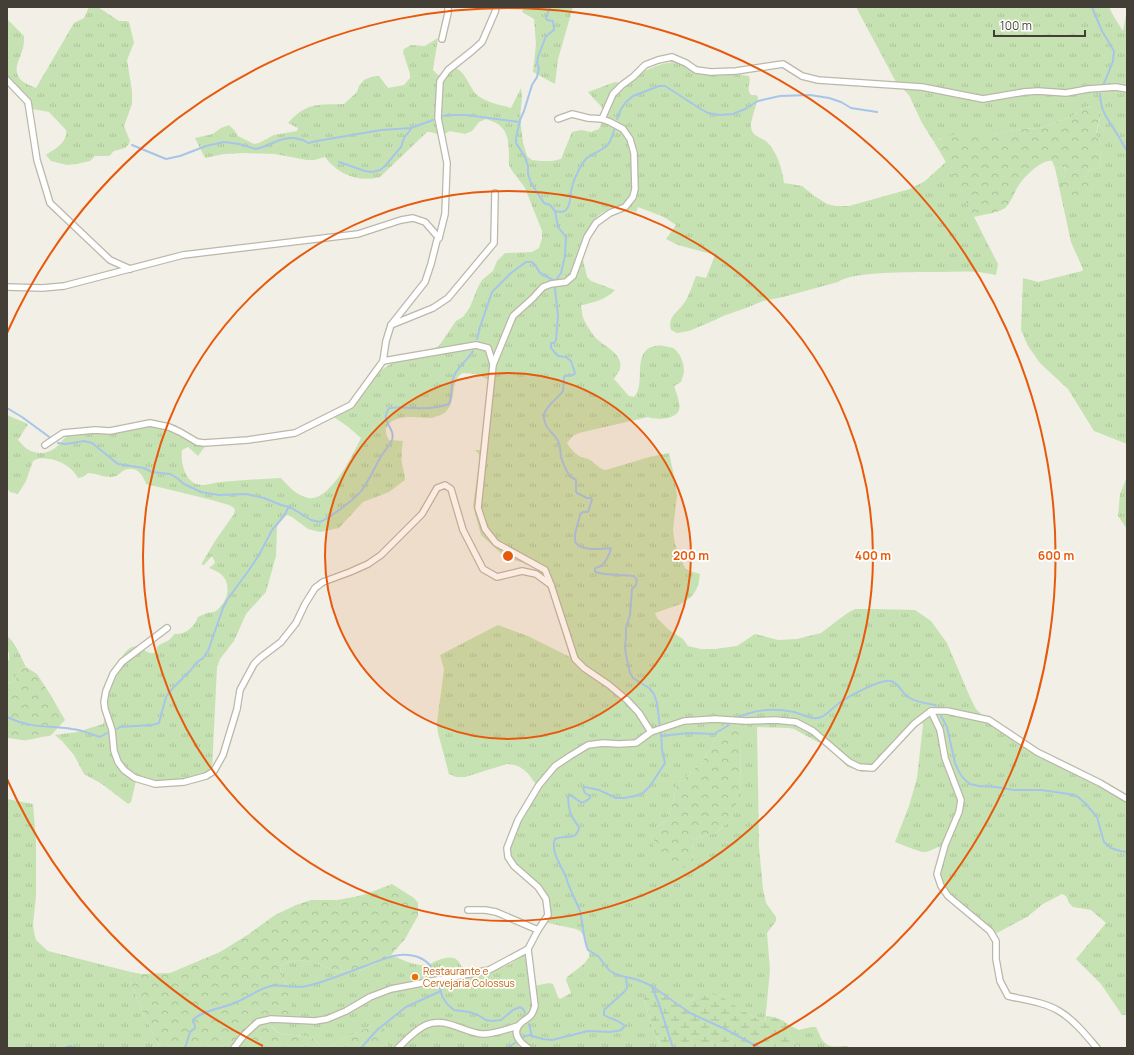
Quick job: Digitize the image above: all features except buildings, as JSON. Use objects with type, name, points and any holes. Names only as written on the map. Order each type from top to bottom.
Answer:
[{"type":"street","points":[[442,39],[448,7]]},
{"type":"street","points":[[45,445],[63,433],[110,430],[150,423],[170,427],[197,442],[204,443],[248,440],[295,433],[351,405],[383,361],[386,341],[391,325],[425,282],[432,264],[437,240],[439,238],[445,214],[447,163],[438,118],[440,81],[448,70],[482,42],[496,7]]},
{"type":"street","points":[[602,119],[613,94],[622,85],[645,65],[672,57],[686,63],[696,70],[711,72],[736,71],[783,64],[802,76],[818,80],[922,87],[983,99],[1038,91],[1066,93],[1088,89],[1116,87],[1127,89]]},
{"type":"street","points":[[7,80],[28,102],[37,160],[50,203],[110,260],[130,269]]},
{"type":"street","points":[[558,119],[572,114],[588,118],[602,119],[623,129],[630,139],[634,153],[635,189],[633,197],[625,207],[610,213],[596,223],[587,237],[573,276],[566,282],[551,284],[543,287],[513,316],[493,365],[478,508],[485,529],[496,543],[546,570],[575,659],[584,668],[609,685],[627,700],[639,713],[651,732]]},
{"type":"street","points":[[391,325],[433,308],[448,298],[494,243],[495,193]]},
{"type":"street","points":[[7,287],[42,288],[64,286],[183,255],[358,234],[401,220],[413,218],[425,222],[439,238]]},
{"type":"street","points":[[383,361],[476,345],[488,348],[493,365]]},
{"type":"street","points":[[167,628],[122,662],[113,674],[104,702],[112,730],[114,751],[118,762],[124,770],[135,778],[155,784],[184,782],[206,776],[214,771],[223,755],[237,709],[240,690],[254,664],[281,642],[296,623],[304,604],[315,588],[323,582],[368,564],[381,555],[422,514],[436,488],[445,485],[451,489],[463,530],[483,570],[497,577],[522,570],[536,574],[551,585]]},
{"type":"street","points":[[932,711],[940,730],[945,758],[961,800],[959,812],[945,845],[937,874],[941,886],[948,896],[990,931],[996,941],[996,958],[1000,981],[1008,996],[1044,1005],[1059,1011],[1075,1024],[1097,1048]]},
{"type":"street","points":[[234,1048],[244,1035],[258,1022],[271,1019],[315,1021],[327,1019],[391,988],[488,970],[528,949],[548,915],[546,899],[538,887],[514,866],[508,857],[507,848],[518,820],[539,785],[555,766],[588,745],[603,743],[636,743],[651,732],[684,721],[715,719],[746,721],[776,720],[796,722],[813,731],[849,762],[859,767],[873,768],[914,724],[932,711],[947,711],[989,720],[1037,752],[1100,782],[1127,799]]},
{"type":"street","points":[[468,910],[485,910],[496,912],[538,930]]},
{"type":"street","points":[[398,1048],[426,1024],[440,1022],[483,1034],[499,1032],[518,1026],[532,1015],[535,1006],[528,949]]},
{"type":"street","points":[[518,1026],[517,1038],[528,1048]]},
{"type":"green space","points":[[89,7],[98,7],[119,21],[129,22],[134,43],[127,60],[132,91],[132,104],[124,126],[130,141],[125,148],[114,151],[109,156],[95,156],[90,161],[67,165],[51,161],[46,155],[63,142],[66,135],[66,130],[49,112],[33,109],[25,95],[7,81],[7,19],[24,36],[24,44],[17,65],[17,73],[22,81],[36,88],[74,23],[84,18]]},
{"type":"green space","points":[[524,7],[573,7],[558,59],[555,84],[533,72],[536,44],[534,19],[522,12]]},
{"type":"green space","points":[[856,7],[1109,7],[1123,31],[1127,10],[1127,444],[1094,431],[1068,389],[1040,363],[1028,346],[1021,330],[1023,278],[1038,282],[1082,271],[1083,269],[1071,242],[1055,168],[1064,166],[1066,173],[1064,177],[1087,181],[1085,176],[1089,171],[1100,167],[1102,145],[1096,135],[1099,123],[1098,112],[1090,106],[1085,107],[1071,117],[1039,128],[940,139],[934,142],[922,123],[909,95],[896,82]]},
{"type":"green space","points":[[438,38],[433,70],[438,75],[454,67],[458,69],[464,75],[476,94],[488,101],[511,108],[521,88],[522,98],[520,118],[523,143],[527,156],[532,160],[552,161],[561,159],[572,132],[581,130],[591,132],[599,129],[603,116],[602,108],[588,92],[615,82],[623,83],[646,70],[662,64],[680,61],[697,69],[749,76],[749,92],[751,95],[756,95],[758,97],[751,124],[753,133],[766,141],[771,147],[781,167],[784,183],[802,186],[827,204],[849,206],[910,189],[925,181],[946,162],[998,264],[996,275],[980,272],[903,272],[871,274],[845,278],[838,282],[763,301],[689,331],[677,333],[671,330],[670,321],[686,300],[696,276],[706,278],[715,255],[678,245],[666,239],[676,225],[664,217],[638,207],[636,212],[623,208],[613,208],[600,214],[586,232],[582,246],[583,262],[587,277],[591,281],[615,290],[600,300],[581,305],[583,318],[594,336],[612,350],[619,358],[620,369],[614,379],[629,396],[634,397],[637,392],[639,386],[640,365],[644,352],[652,347],[662,346],[671,347],[678,352],[684,367],[681,382],[674,386],[678,398],[679,410],[674,416],[670,417],[655,419],[648,417],[579,433],[573,436],[567,443],[579,456],[589,459],[606,470],[649,457],[669,453],[677,495],[673,530],[675,544],[685,568],[700,574],[697,588],[693,595],[678,605],[655,613],[657,618],[669,630],[683,639],[688,646],[701,649],[715,649],[737,646],[755,634],[778,640],[797,639],[821,633],[855,609],[915,610],[931,621],[947,643],[970,697],[976,709],[983,716],[1005,731],[1127,801],[1127,1015],[1122,1015],[1101,984],[1076,959],[1106,923],[1091,910],[1073,907],[1069,903],[1066,896],[1062,894],[1043,904],[1027,917],[995,934],[946,892],[938,876],[946,847],[940,847],[923,852],[895,842],[909,806],[917,778],[923,725],[922,723],[919,723],[908,730],[877,770],[862,772],[848,767],[827,747],[794,729],[757,727],[759,847],[763,889],[766,903],[776,917],[776,921],[767,933],[770,970],[765,1023],[743,1011],[695,998],[683,1007],[668,996],[644,999],[652,1026],[661,1048],[524,1048],[520,1046],[516,1048],[388,1048],[388,1034],[374,1025],[346,1037],[329,1047],[323,1048],[316,1041],[308,1037],[286,1035],[276,1031],[270,1021],[287,985],[280,974],[281,966],[288,962],[298,960],[313,962],[338,972],[364,969],[391,955],[418,965],[429,965],[435,961],[451,958],[458,961],[464,975],[488,971],[505,966],[531,950],[534,986],[549,983],[553,984],[560,999],[571,993],[566,980],[567,977],[584,964],[589,957],[584,936],[580,931],[548,923],[546,904],[543,895],[521,875],[509,853],[510,839],[537,792],[535,782],[523,769],[512,764],[507,764],[465,777],[456,777],[449,774],[438,733],[437,723],[444,669],[440,655],[498,625],[528,636],[570,657],[549,588],[542,574],[532,565],[506,558],[481,535],[473,506],[479,462],[479,454],[475,450],[484,450],[490,384],[489,380],[476,374],[463,373],[459,376],[454,387],[451,403],[446,412],[441,415],[432,418],[405,417],[390,422],[386,430],[389,440],[403,441],[402,466],[405,480],[389,492],[363,502],[339,528],[320,532],[308,529],[287,515],[281,519],[277,527],[276,556],[266,592],[246,614],[234,641],[220,659],[217,667],[212,770],[201,780],[180,783],[138,780],[136,781],[131,802],[128,804],[102,784],[84,774],[74,755],[55,735],[77,732],[103,724],[104,702],[108,689],[118,663],[127,650],[136,646],[150,653],[154,653],[157,651],[157,647],[168,641],[174,634],[189,630],[198,617],[216,611],[221,606],[226,598],[228,589],[227,584],[220,573],[209,568],[215,562],[212,556],[204,565],[202,565],[202,563],[234,514],[235,510],[229,505],[146,484],[141,474],[135,469],[127,469],[112,477],[88,473],[83,477],[78,478],[69,467],[55,460],[45,458],[36,459],[33,461],[26,481],[18,494],[10,492],[7,488],[7,415],[28,424],[18,440],[28,450],[41,453],[53,450],[67,436],[80,429],[119,428],[157,421],[175,425],[206,445],[198,456],[188,447],[182,450],[184,470],[189,479],[193,482],[203,485],[219,482],[281,478],[289,487],[300,495],[308,498],[316,497],[324,493],[340,476],[361,438],[331,415],[360,397],[367,390],[378,372],[395,361],[426,352],[439,346],[456,321],[463,317],[470,307],[482,280],[493,271],[497,261],[505,253],[532,252],[539,248],[542,238],[542,231],[525,188],[509,166],[507,136],[502,128],[493,121],[486,119],[479,122],[472,131],[465,134],[450,131],[442,135],[427,132],[380,177],[372,179],[349,176],[336,168],[325,157],[307,160],[275,154],[244,153],[224,154],[205,158],[195,138],[213,134],[221,128],[229,125],[238,136],[254,144],[274,135],[297,131],[298,128],[288,123],[301,111],[319,105],[344,104],[357,92],[359,86],[364,80],[379,76],[388,88],[404,85],[410,78],[410,74],[403,52],[404,49],[411,45],[425,46]],"holes":[[[723,722],[747,728],[740,739],[741,788],[727,823],[717,832],[692,840],[694,864],[657,827],[667,819],[673,802],[676,785],[702,762],[719,733]]]},
{"type":"green space","points":[[1091,106],[1098,112],[1099,116],[1096,135],[1102,145],[1102,150],[1100,156],[1100,167],[1089,171],[1085,176],[1091,192],[1086,199],[1077,202],[1073,201],[1067,196],[1064,192],[1062,184],[1065,173],[1064,166],[1055,168],[1052,161],[1048,161],[1034,169],[1021,182],[1010,202],[1004,209],[974,217],[934,142],[951,135],[968,132],[994,134],[1021,129],[1039,128],[1071,117],[1085,107]]},
{"type":"green space","points":[[1127,477],[1127,529],[1118,516],[1120,494]]},
{"type":"green space","points":[[7,636],[15,646],[26,667],[20,669],[17,673],[16,679],[11,683],[7,682],[7,663],[9,653],[7,650]]},
{"type":"green space","points":[[26,667],[37,674],[65,720],[50,736],[30,740],[7,738],[7,682],[11,683],[16,679],[17,673],[20,669]]},
{"type":"green space","points":[[722,721],[738,721],[750,724],[740,739],[741,788],[735,808],[727,823],[717,832],[692,840],[694,864],[677,870],[663,863],[653,845],[657,827],[667,819],[673,802],[676,785],[702,762],[719,733]]},
{"type":"green space","points":[[7,799],[33,804],[36,842],[36,896],[33,924],[36,940],[48,951],[131,972],[130,980],[136,997],[160,1048],[7,1048]]},
{"type":"green space","points":[[392,884],[414,898],[418,903],[418,916],[405,939],[391,955],[364,969],[338,972],[313,962],[298,960],[288,962],[281,966],[280,974],[287,985],[292,1008],[289,1014],[270,1021],[272,1027],[281,1034],[310,1038],[316,1041],[323,1048],[160,1048],[136,997],[130,980],[131,972],[141,974],[170,973],[220,952],[249,934],[275,915],[296,905],[311,900],[337,900],[354,897]]},
{"type":"green space","points":[[656,989],[683,1007],[695,998],[712,994],[722,997],[765,1023],[766,1016],[784,1021],[789,1025],[790,1038],[801,1048],[661,1048],[652,1026],[644,999],[647,990]]},
{"type":"green space","points":[[374,1025],[382,1026],[388,1034],[388,1048],[324,1048],[329,1047],[346,1037]]},
{"type":"green space","points":[[789,1025],[799,1030],[816,1027],[821,1039],[827,1045],[852,1048],[801,1048],[790,1038]]},
{"type":"waterway","points":[[550,7],[546,18],[547,20],[553,21],[554,30],[546,36],[538,57],[537,64],[539,68],[537,77],[532,85],[520,120],[516,138],[516,143],[525,157],[531,183],[544,203],[550,205],[555,211],[558,227],[566,237],[565,256],[561,273],[556,280],[555,289],[558,316],[556,340],[554,343],[551,343],[551,348],[558,356],[566,357],[571,361],[575,373],[564,377],[563,391],[549,405],[545,412],[544,419],[548,428],[558,441],[561,457],[567,470],[571,477],[576,480],[577,493],[587,498],[591,498],[592,500],[588,512],[583,512],[580,514],[575,533],[576,543],[579,546],[590,549],[611,548],[606,560],[601,566],[595,568],[595,572],[634,576],[637,580],[636,585],[632,589],[630,615],[626,628],[626,655],[630,673],[633,678],[649,688],[654,694],[657,703],[660,727]]},
{"type":"waterway","points":[[1092,7],[1102,31],[1114,51],[1113,61],[1103,86]]},
{"type":"waterway","points":[[617,119],[621,109],[633,96],[659,86],[665,86],[708,113],[720,115],[733,114],[758,101],[780,96],[810,95],[829,98],[841,102],[851,108],[877,112]]},
{"type":"waterway","points":[[1100,94],[1102,106],[1106,116],[1127,150]]},
{"type":"waterway","points":[[443,116],[466,115],[520,122]]},
{"type":"waterway","points":[[132,145],[166,159],[180,156],[206,146],[224,142],[239,144],[256,149],[289,138],[303,140],[308,143],[381,130],[411,128],[433,120]]},
{"type":"waterway","points":[[339,162],[365,171],[372,172],[380,170],[401,147],[404,138],[411,129]]},
{"type":"waterway","points":[[555,211],[563,212],[568,208],[573,183],[581,166],[587,158],[607,146],[614,130]]},
{"type":"waterway","points":[[477,339],[492,292],[511,273],[526,262],[532,262],[540,273],[553,280],[556,280]]},
{"type":"waterway","points":[[58,443],[66,444],[84,441],[92,443],[118,464],[144,468],[152,472],[170,474],[184,484],[201,492],[219,495],[246,494],[264,498],[290,507],[311,520],[320,522],[325,520],[354,498],[368,481],[379,459],[392,440],[392,431],[386,417],[386,413],[389,408],[428,408],[449,404],[454,376],[473,351]]},
{"type":"waterway","points":[[7,408],[52,439]]},
{"type":"waterway","points":[[117,729],[120,727],[152,725],[159,723],[166,697],[208,651],[227,600],[259,555],[272,530],[284,516],[288,508],[291,508]]},
{"type":"waterway","points":[[735,719],[749,713],[764,710],[794,712],[811,718],[818,718],[825,715],[838,704],[856,693],[886,681],[894,682],[906,695],[911,698],[936,706]]},
{"type":"waterway","points":[[941,716],[947,727],[955,763],[959,772],[970,784],[1014,790],[1041,790],[1069,794],[1078,797],[1097,817],[1104,842],[1111,848],[1127,852]]},
{"type":"waterway","points":[[7,717],[32,725],[83,731],[100,737],[107,733]]},
{"type":"waterway","points":[[661,736],[688,733],[714,734],[729,725]]},
{"type":"waterway","points":[[661,731],[662,750],[665,763],[650,786],[643,793],[624,798],[616,798],[599,790],[585,787],[583,788],[585,793],[590,796],[590,798],[586,801],[581,802],[570,795],[568,797],[570,810],[579,827],[578,832],[570,837],[555,839],[555,853],[580,911],[588,950],[598,956],[609,970],[617,975],[635,979],[652,986],[690,1013],[725,1029],[760,1048]]},
{"type":"waterway","points":[[185,1048],[190,1032],[195,1028],[193,1020],[196,1017],[233,1004],[266,987],[307,986],[392,956],[400,955],[411,955],[421,958],[430,965],[435,974]]},
{"type":"waterway","points":[[523,1037],[529,1035],[552,1040],[588,1031],[609,1032],[621,1030],[625,1026],[620,1022],[604,1015],[604,1010],[627,988],[626,977]]},
{"type":"waterway","points":[[439,984],[442,996],[447,1004],[454,1010],[469,1012],[486,1020],[492,1021],[501,1020],[513,1010],[520,1007],[525,1013]]},
{"type":"waterway","points":[[652,987],[673,1048]]},
{"type":"waterway","points":[[361,1048],[377,1030],[406,1007],[441,991]]},
{"type":"waterway","points":[[529,1024],[532,1037]]},
{"type":"waterway","points":[[507,1048],[515,1043]]},
{"type":"waterway","points":[[65,1048],[70,1046],[75,1048]]},
{"type":"place","name":"Restaurante e Cervejaria Colossus","points":[[415,977]]}]
